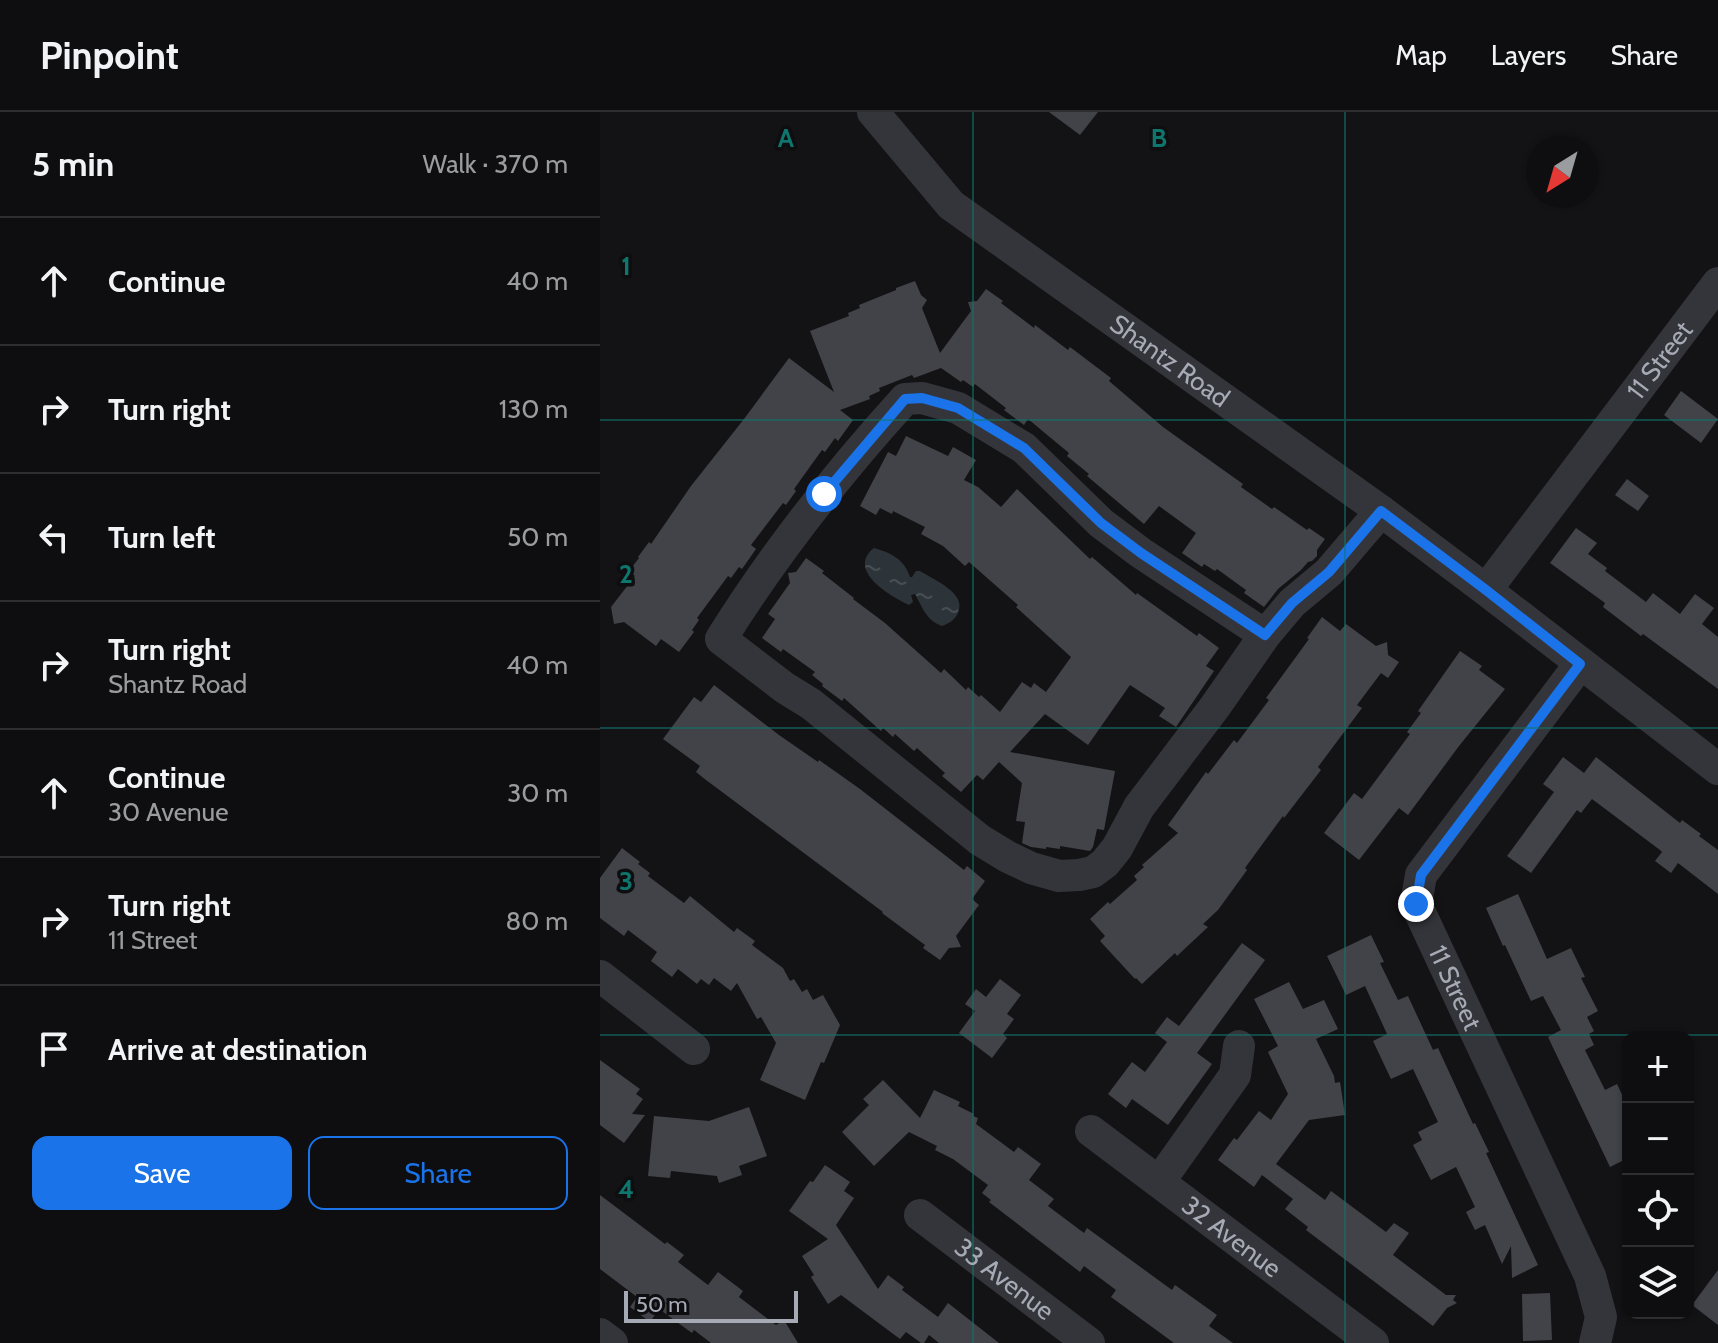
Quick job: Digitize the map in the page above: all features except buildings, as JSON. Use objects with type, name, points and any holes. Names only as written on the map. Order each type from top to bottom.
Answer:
[{"type":"street","name":"Shantz Road","points":[[873,112],[951,205],[1381,511],[1718,769]]},
{"type":"street","name":"11 Street","points":[[1486,590],[1713,298]]},
{"type":"street","points":[[1265,635],[1101,523],[1024,448],[958,408],[922,398],[905,399],[848,464],[747,597],[721,639],[811,704],[980,840],[1031,868],[1059,876],[1079,875],[1093,872],[1105,863],[1117,848],[1139,807],[1265,635],[1292,603],[1329,572],[1381,511]]},
{"type":"street","name":"11 Street","points":[[1580,664],[1421,875],[1416,904],[1590,1276],[1601,1317],[1595,1343]]},
{"type":"street","points":[[600,976],[694,1049]]},
{"type":"street","points":[[1159,1182],[1235,1075],[1239,1046]]},
{"type":"street","name":"32 Avenue","points":[[1091,1131],[1373,1343]]},
{"type":"street","name":"33 Avenue","points":[[920,1215],[1089,1343]]},
{"type":"street","points":[[600,1334],[612,1343]]},
{"type":"water","points":[[874,548],[896,558],[910,577],[920,571],[954,593],[960,606],[955,618],[942,626],[929,617],[915,594],[911,595],[913,602],[909,605],[882,589],[865,565],[867,556]]},
{"type":"route","points":[[824,494],[905,399],[922,398],[958,408],[1024,448],[1101,523],[1141,553],[1265,635],[1292,603],[1329,572],[1381,511],[1580,664],[1421,875],[1416,904]]}]
